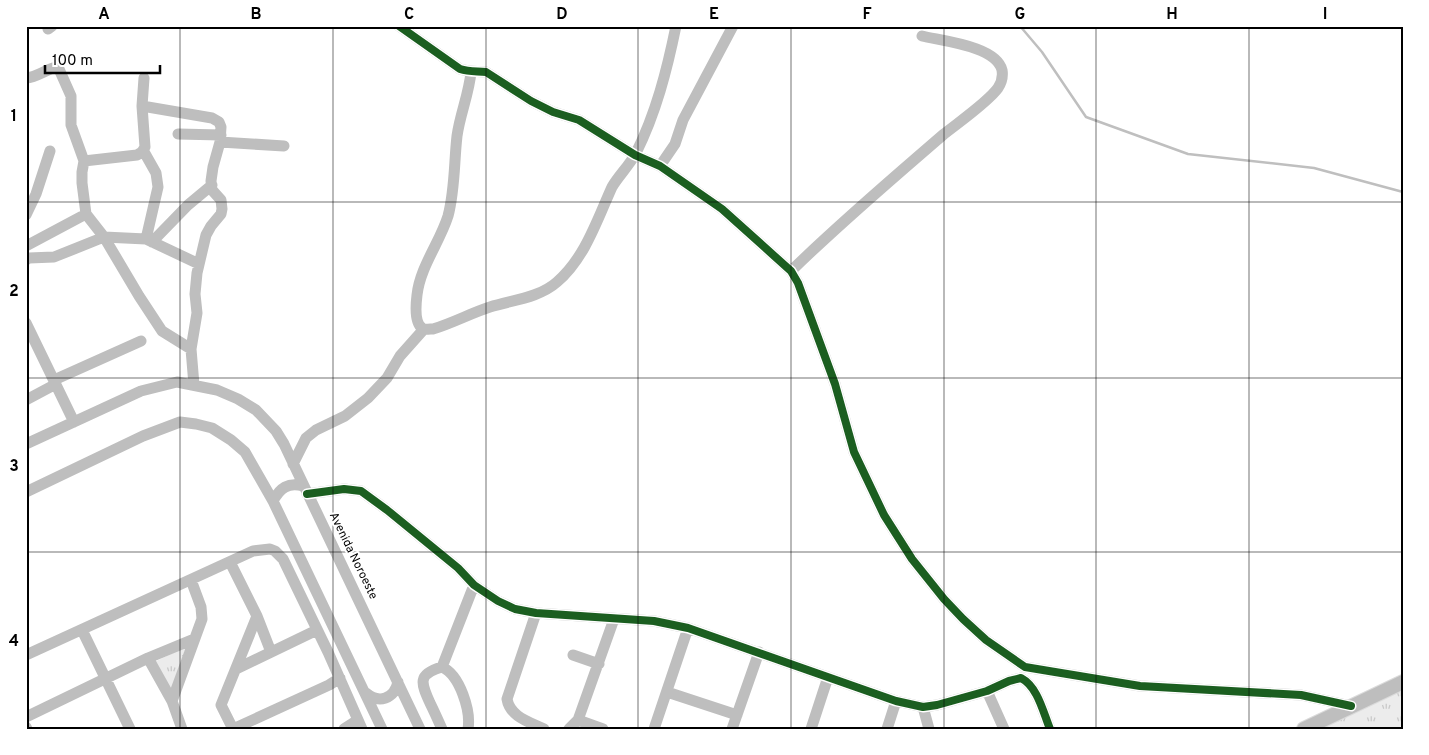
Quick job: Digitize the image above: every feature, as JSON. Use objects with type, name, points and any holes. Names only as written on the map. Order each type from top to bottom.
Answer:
[{"type":"main road","points":[[1304,729],[1403,682]]},
{"type":"street","points":[[399,26],[460,69],[471,72],[486,72],[531,101],[553,112],[579,120],[635,154],[660,166],[722,209],[792,271],[834,384],[854,452],[884,515],[912,558],[944,599],[963,619],[1023,672],[1035,693],[1050,729]]},
{"type":"street","points":[[471,72],[458,135],[448,218],[417,293],[417,319],[420,326],[424,329],[433,329],[490,307],[546,290],[557,282],[571,267],[598,222],[619,175],[635,154],[656,103],[668,64],[676,26]]},
{"type":"street","points":[[660,166],[675,144],[683,120],[733,26]]},
{"type":"street","points":[[792,271],[816,246],[992,94],[1002,82],[1003,76],[1000,66],[997,60],[990,55],[970,47],[922,36]]},
{"type":"street","points":[[26,78],[36,76],[54,67],[59,69],[71,96],[72,125],[84,161],[82,183],[86,214],[104,237],[162,331],[191,349]]},
{"type":"street","points":[[84,161],[137,155],[143,150],[145,147],[142,106],[144,78]]},
{"type":"street","points":[[142,106],[212,118],[219,122],[221,127],[221,138],[213,167],[212,190],[222,200],[222,208],[221,214],[206,235],[199,264],[195,294],[197,313],[191,349],[194,385]]},
{"type":"street","points":[[178,134],[284,146]]},
{"type":"street","points":[[143,150],[156,173],[158,187],[149,241]]},
{"type":"street","points":[[26,214],[36,194],[50,151]]},
{"type":"street","points":[[149,241],[212,185]]},
{"type":"street","points":[[26,246],[86,214]]},
{"type":"street","points":[[27,257],[54,257],[104,237],[149,241],[199,264]]},
{"type":"street","points":[[26,323],[74,422]]},
{"type":"street","points":[[293,464],[306,438],[345,416],[379,387],[400,356],[424,329]]},
{"type":"street","points":[[26,400],[55,382],[141,341]]},
{"type":"street","name":"Avenida Noroeste","points":[[26,444],[141,391],[177,382],[217,390],[238,399],[256,410],[276,431],[284,444],[305,490],[333,543],[420,729]]},
{"type":"street","points":[[26,492],[143,436],[180,422],[212,428],[232,440],[245,452],[273,501],[382,729]]},
{"type":"street","points":[[273,501],[284,487],[292,484],[305,490],[344,489],[361,492],[387,510],[458,568],[474,584],[498,601],[516,608],[536,612],[654,621],[688,628],[896,701],[923,707],[987,691],[1023,672],[1140,686],[1301,695],[1351,706]]},
{"type":"street","points":[[26,655],[253,551],[263,549],[275,551],[283,559],[340,678],[360,725],[344,729]]},
{"type":"street","points":[[230,562],[257,616],[271,652]]},
{"type":"street","points":[[172,701],[202,619],[201,607],[191,580]]},
{"type":"street","points":[[442,667],[474,584]]},
{"type":"street","points":[[536,612],[507,699],[514,713],[544,729]]},
{"type":"street","points":[[257,616],[221,705],[233,729],[329,685],[340,678]]},
{"type":"street","points":[[569,729],[578,720],[614,619]]},
{"type":"street","points":[[654,729],[688,628]]},
{"type":"street","points":[[82,630],[128,728]]},
{"type":"street","points":[[236,669],[317,630]]},
{"type":"street","points":[[26,717],[148,658],[194,639]]},
{"type":"street","points":[[732,729],[759,652]]},
{"type":"street","points":[[573,655],[599,664]]},
{"type":"street","points":[[148,658],[172,701],[182,729]]},
{"type":"street","points":[[442,729],[422,686],[423,678],[430,671],[442,667],[448,670],[454,677],[467,705],[469,716],[468,729]]},
{"type":"street","points":[[811,729],[828,677]]},
{"type":"street","points":[[366,693],[376,699],[388,697],[396,688],[398,682]]},
{"type":"street","points":[[987,691],[1004,729]]},
{"type":"street","points":[[667,692],[737,715]]},
{"type":"street","points":[[887,729],[896,701]]},
{"type":"street","points":[[923,707],[929,729]]},
{"type":"street","points":[[578,720],[603,729]]},
{"type":"green space","points":[[186,647],[170,693],[154,662]]},
{"type":"green space","points":[[1403,688],[1403,725],[1396,729],[1318,729]]},
{"type":"waterway","points":[[1020,26],[1042,52],[1086,117],[1188,154],[1314,168],[1403,192]]},
{"type":"cycle path","points":[[399,26],[460,69],[486,72],[531,101],[553,112],[579,120],[635,155],[660,166],[722,209],[791,271],[798,283],[835,384],[854,452],[884,515],[912,559],[944,599],[986,640],[1025,667],[1140,686],[1301,695],[1351,706]]},
{"type":"cycle path","points":[[307,494],[344,489],[361,491],[458,568],[474,585],[498,601],[515,609],[536,613],[654,621],[688,628],[896,701],[923,707],[987,691],[1021,678],[1032,687],[1036,694],[1050,729]]}]
